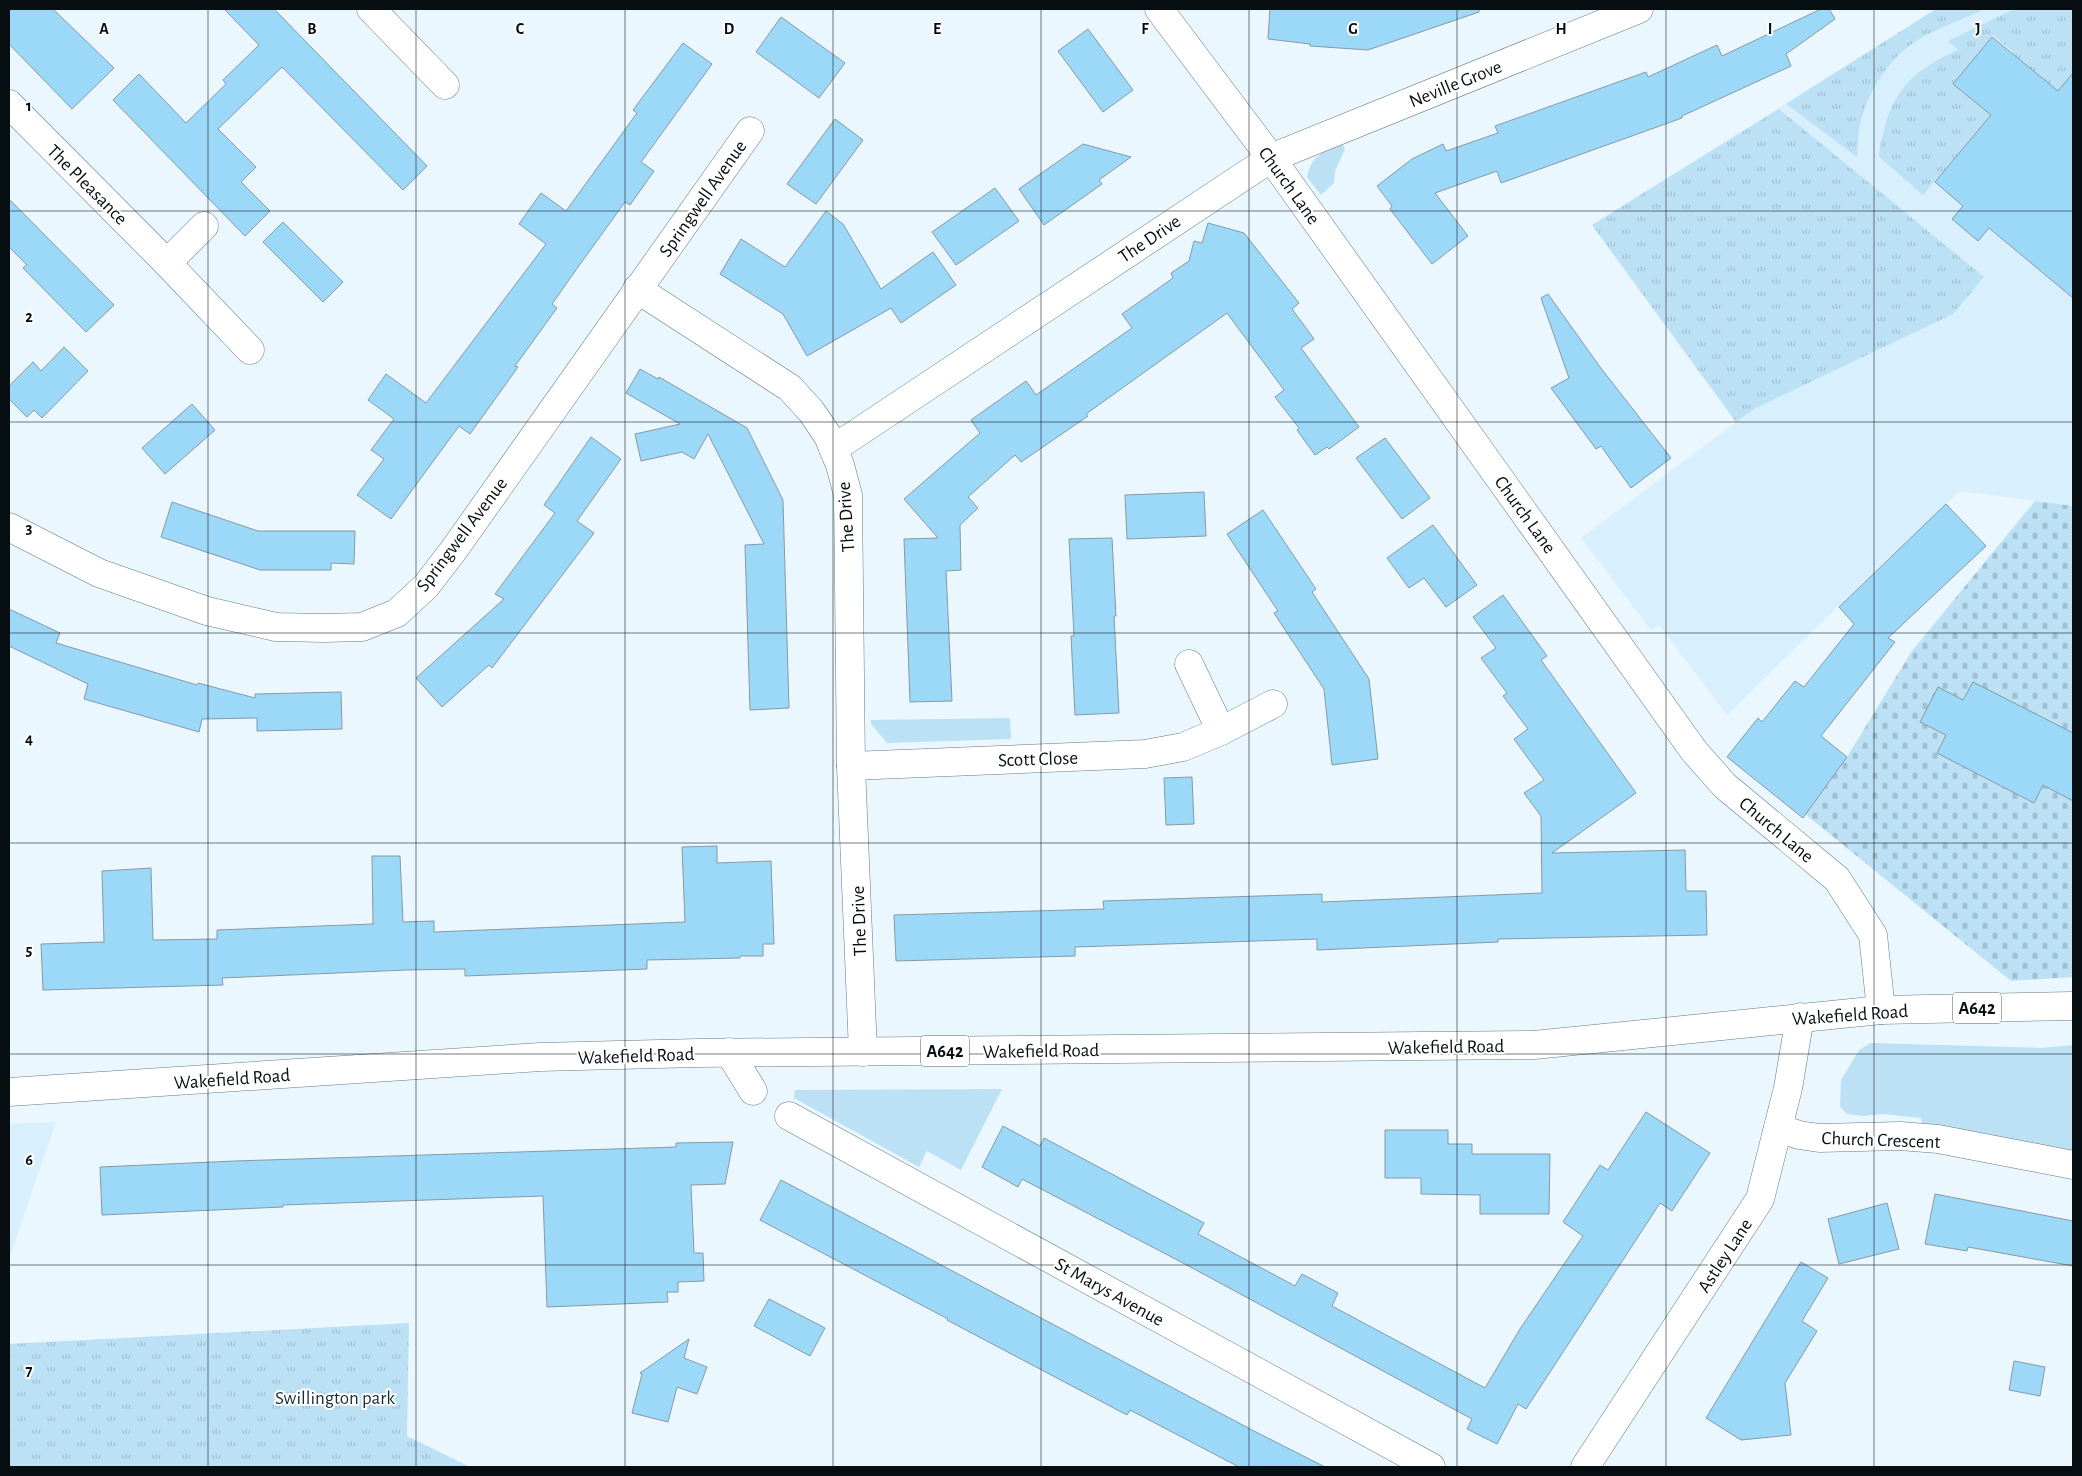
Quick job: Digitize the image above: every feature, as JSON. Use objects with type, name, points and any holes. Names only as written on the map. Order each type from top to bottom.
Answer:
[{"type":"street","points":[[371,9],[445,85]]},
{"type":"street","name":"Church Lane","points":[[1159,9],[1271,158],[1694,750],[1725,786],[1836,879],[1873,935],[1881,1010]]},
{"type":"street","name":"Neville Grove","points":[[1271,158],[1639,9]]},
{"type":"street","name":"The Pleasance","points":[[9,104],[250,350]]},
{"type":"street","name":"Springwell Avenue","points":[[9,527],[99,573],[207,611],[276,627],[362,627],[397,613],[426,586],[453,551],[750,130]]},
{"type":"street","name":"The Drive","points":[[863,1052],[851,766],[848,495],[840,465],[833,449],[1271,158]]},
{"type":"street","points":[[166,263],[204,226]]},
{"type":"street","points":[[637,289],[790,388],[811,410],[828,436],[833,449]]},
{"type":"street","points":[[1189,664],[1221,731]]},
{"type":"street","name":"Scott Close","points":[[851,766],[1145,754],[1183,747],[1221,731],[1273,704]]},
{"type":"street","name":"Wakefield Road","points":[[9,1092],[540,1057],[729,1052],[1534,1045],[1881,1010],[2073,1006]]},
{"type":"street","name":"Astley Lane","points":[[1585,1467],[1760,1199],[1788,1088],[1800,1017]]},
{"type":"street","points":[[729,1052],[753,1091]]},
{"type":"street","name":"St Marys Avenue","points":[[789,1116],[1430,1467]]},
{"type":"street","name":"Church Crescent","points":[[1778,1128],[1799,1135],[1819,1138],[1900,1136],[1938,1139],[2073,1165]]},
{"type":"shaded area","points":[[1936,9],[2073,9],[2073,506],[1960,491],[1862,583],[1727,715],[1659,625],[1651,630],[1581,538],[1736,422],[1592,225]]},
{"type":"shaded area","points":[[56,1122],[9,1259],[9,1124]]},
{"type":"green space","points":[[1936,9],[1985,9],[1923,37],[1895,59],[1879,80],[1866,104],[1859,130],[1857,157],[1786,104]]},
{"type":"green space","points":[[2014,9],[2073,9],[2073,80],[2070,77],[2058,91],[2030,69],[1923,195],[1879,157],[1882,137],[1893,104],[1911,79],[1939,59],[1958,50],[1948,41]],"holes":[[[1993,35],[2013,52],[1972,100],[1953,84]]]},
{"type":"green space","points":[[1779,109],[1984,277],[1953,314],[1754,409],[1736,422],[1592,225]]},
{"type":"green space","points":[[1342,143],[1345,149],[1335,171],[1334,183],[1321,195],[1307,177],[1309,170],[1319,155]]},
{"type":"green space","points":[[2035,501],[2073,506],[2073,977],[2011,981],[1805,814],[1847,757],[1912,651]]},
{"type":"green space","points":[[1010,718],[1011,739],[887,743],[871,724],[871,720]]},
{"type":"green space","points":[[1871,1043],[2040,1048],[2073,1045],[2073,1154],[1922,1125],[1921,1118],[1883,1114],[1863,1116],[1847,1114],[1840,1107],[1841,1080],[1859,1050]]},
{"type":"green space","points":[[1002,1089],[961,1170],[927,1151],[919,1167],[794,1098],[795,1090]]},
{"type":"green space","name":"Swillington park","points":[[409,1323],[407,1436],[470,1467],[9,1467],[9,1344]]},
{"type":"building","points":[[9,9],[53,9],[114,68],[72,109],[9,44]]},
{"type":"building","points":[[224,9],[274,9],[427,166],[403,190],[282,67],[218,129],[256,167],[241,182],[270,211],[245,236],[113,100],[139,74],[186,123],[226,84],[223,80],[259,45]]},
{"type":"building","points":[[1270,9],[1479,9],[1479,12],[1368,50],[1310,46],[1310,44],[1268,39]]},
{"type":"building","points":[[1821,9],[1829,9],[1835,19],[1786,54],[1791,66],[1682,116],[1682,118],[1501,183],[1497,171],[1435,193],[1468,236],[1432,264],[1390,209],[1392,206],[1377,186],[1412,159],[1443,144],[1446,151],[1498,133],[1495,126],[1646,72],[1648,77],[1717,45],[1722,56]]},
{"type":"building","points":[[781,17],[845,63],[819,98],[756,52]]},
{"type":"building","points":[[1088,29],[1133,90],[1103,112],[1058,51]]},
{"type":"building","points":[[1992,37],[2058,91],[2073,73],[2073,298],[1989,228],[1978,241],[1952,219],[1963,206],[1935,182],[1991,115],[1953,84]]},
{"type":"building","points":[[683,43],[712,64],[641,162],[654,171],[630,205],[625,202],[552,304],[557,308],[515,366],[518,367],[470,434],[459,426],[391,519],[357,495],[384,459],[371,450],[394,419],[368,400],[386,374],[426,403],[546,244],[519,224],[541,193],[566,211],[637,113],[633,110]]},
{"type":"building","points":[[835,119],[863,140],[816,204],[787,184]]},
{"type":"building","points":[[1083,144],[1131,157],[1099,180],[1102,184],[1044,225],[1019,189]]},
{"type":"building","points":[[995,188],[1019,221],[956,265],[932,232]]},
{"type":"building","points":[[9,199],[114,305],[86,332],[23,268],[27,265],[9,247]]},
{"type":"building","points":[[826,211],[843,224],[881,289],[933,252],[956,285],[901,323],[891,308],[807,356],[783,314],[720,274],[741,239],[785,267]]},
{"type":"building","points":[[283,222],[343,282],[323,302],[263,242]]},
{"type":"building","points":[[1208,223],[1244,233],[1299,303],[1292,309],[1314,339],[1301,348],[1359,427],[1329,449],[1327,447],[1315,455],[1297,430],[1299,428],[1275,397],[1284,390],[1227,313],[1086,414],[1088,416],[1021,462],[1015,455],[968,497],[978,508],[960,525],[961,570],[946,571],[952,701],[910,702],[904,539],[938,538],[904,499],[980,433],[971,420],[1026,381],[1036,395],[1132,328],[1122,314],[1173,278],[1171,273],[1189,261],[1194,241],[1202,243]]},
{"type":"building","points":[[1548,294],[1600,367],[1671,458],[1631,488],[1601,446],[1596,449],[1551,388],[1569,378],[1541,298]]},
{"type":"building","points":[[64,347],[88,371],[42,418],[34,410],[27,417],[9,399],[9,386],[33,362],[41,371]]},
{"type":"building","points":[[640,369],[658,379],[659,377],[747,428],[783,500],[789,708],[750,710],[745,545],[764,544],[708,434],[694,459],[682,452],[641,461],[635,434],[680,424],[626,393]]},
{"type":"building","points":[[192,404],[215,430],[165,474],[142,448]]},
{"type":"building","points":[[591,437],[621,459],[577,521],[594,533],[492,668],[489,665],[442,707],[416,678],[504,599],[495,594],[555,513],[544,505]]},
{"type":"building","points":[[1385,438],[1430,498],[1402,519],[1356,458]]},
{"type":"building","points":[[1204,492],[1206,536],[1127,539],[1125,495]]},
{"type":"building","points":[[172,502],[258,531],[355,531],[354,564],[331,563],[331,570],[260,570],[161,537]]},
{"type":"building","points":[[1946,504],[1986,546],[1888,638],[1895,642],[1821,736],[1847,757],[1803,818],[1727,757],[1758,718],[1762,722],[1795,681],[1804,687],[1854,624],[1839,607]]},
{"type":"building","points":[[1263,510],[1316,589],[1312,592],[1369,679],[1378,759],[1332,765],[1324,689],[1274,613],[1278,611],[1227,534]]},
{"type":"building","points":[[1433,525],[1477,585],[1446,607],[1424,578],[1409,588],[1387,558]]},
{"type":"building","points":[[1112,538],[1119,713],[1075,715],[1071,636],[1074,636],[1069,539]]},
{"type":"building","points":[[1503,595],[1547,656],[1541,660],[1636,793],[1552,853],[1685,850],[1686,891],[1706,891],[1707,935],[1498,939],[1498,942],[1317,950],[1317,939],[1075,947],[1075,956],[896,961],[894,915],[1104,909],[1103,901],[1322,894],[1322,902],[1542,893],[1541,816],[1524,793],[1544,780],[1514,739],[1528,729],[1503,696],[1507,693],[1481,658],[1496,648],[1473,617]]},
{"type":"building","points":[[9,609],[60,633],[56,643],[197,685],[198,683],[255,698],[255,694],[341,692],[342,729],[257,731],[257,718],[202,719],[199,732],[84,699],[88,684],[9,646]]},
{"type":"building","points":[[1973,682],[2073,733],[2073,801],[2043,785],[2034,803],[1937,753],[1946,735],[1920,722],[1938,687],[1963,700]]},
{"type":"building","points":[[1192,777],[1194,824],[1166,825],[1164,778]]},
{"type":"building","points":[[717,846],[717,863],[771,861],[774,944],[763,944],[763,956],[647,960],[647,969],[465,976],[465,969],[406,970],[222,978],[223,985],[43,990],[41,944],[104,942],[102,871],[151,868],[153,940],[217,939],[217,930],[373,924],[372,856],[400,856],[403,922],[434,921],[434,932],[685,922],[682,847]]},
{"type":"building","points":[[1646,1112],[1710,1153],[1672,1211],[1660,1203],[1526,1409],[1518,1404],[1497,1444],[1467,1429],[1472,1419],[1183,1263],[1022,1179],[1018,1187],[982,1167],[1003,1126],[1040,1146],[1044,1138],[1204,1223],[1198,1234],[1295,1286],[1302,1274],[1338,1293],[1332,1306],[1485,1388],[1520,1329],[1583,1236],[1563,1222],[1600,1165],[1608,1170]]},
{"type":"building","points":[[1385,1130],[1448,1130],[1448,1144],[1472,1144],[1472,1154],[1550,1154],[1549,1214],[1480,1214],[1480,1195],[1421,1194],[1421,1178],[1385,1178]]},
{"type":"building","points":[[733,1142],[725,1184],[691,1185],[694,1253],[703,1253],[704,1281],[678,1282],[678,1292],[667,1292],[668,1302],[547,1307],[543,1196],[283,1205],[283,1207],[102,1215],[100,1167],[676,1147],[676,1143]]},
{"type":"building","points":[[781,1180],[1325,1467],[1239,1467],[1130,1410],[1127,1415],[760,1220]]},
{"type":"building","points":[[1935,1194],[2073,1221],[2073,1266],[1968,1247],[1967,1251],[1925,1244]]},
{"type":"building","points":[[1887,1203],[1899,1249],[1839,1264],[1828,1219]]},
{"type":"building","points":[[1801,1262],[1828,1278],[1802,1321],[1817,1331],[1785,1383],[1791,1435],[1741,1440],[1706,1418]]},
{"type":"building","points":[[769,1299],[825,1328],[810,1356],[754,1326]]},
{"type":"building","points":[[689,1339],[684,1358],[707,1367],[697,1394],[677,1387],[668,1422],[632,1413],[642,1374],[640,1373]]},
{"type":"building","points":[[2014,1361],[2045,1367],[2040,1396],[2009,1390]]}]
